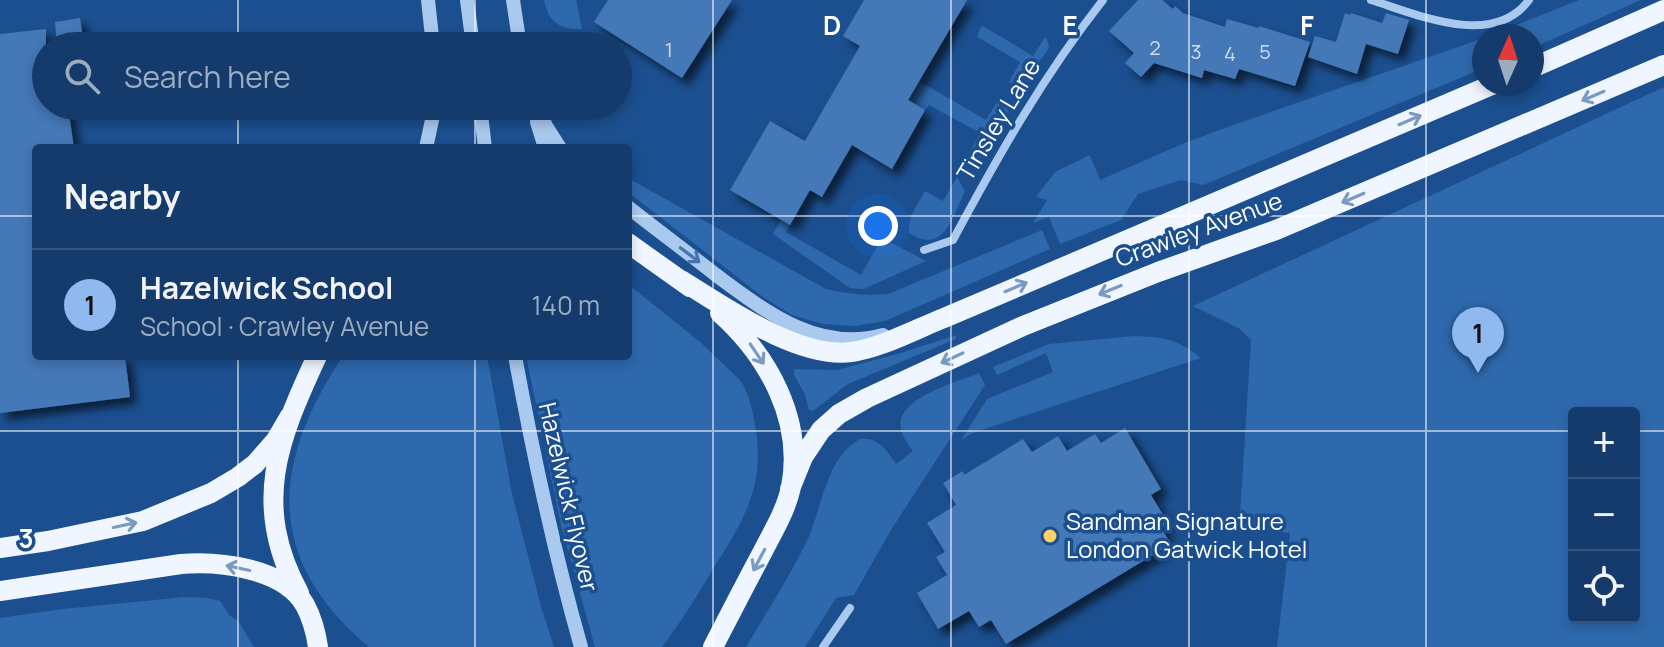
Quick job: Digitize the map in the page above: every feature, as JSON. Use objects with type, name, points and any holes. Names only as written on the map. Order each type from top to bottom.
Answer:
[{"type":"main road","points":[[1544,63],[1664,10]]},
{"type":"main road","name":"Crawley Avenue","points":[[713,647],[776,526],[803,457],[821,430],[839,414],[1023,326],[1158,272],[1276,230],[1664,65]]},
{"type":"main road","name":"Crawley Avenue","points":[[681,280],[772,332],[803,346],[827,351],[855,351],[944,318],[1472,93]]},
{"type":"main road","points":[[632,245],[719,312],[747,339],[760,357],[774,380],[791,432],[793,466],[790,489]]},
{"type":"main road","points":[[315,360],[281,443],[275,470],[273,513],[282,559],[304,604],[318,647]]},
{"type":"main road","points":[[0,548],[143,521],[191,502],[238,477],[255,464],[276,440],[290,416]]},
{"type":"main road","points":[[0,591],[202,562],[271,577],[291,590],[304,604],[334,647]]},
{"type":"street","points":[[428,0],[431,32]]},
{"type":"street","points":[[467,0],[471,32]]},
{"type":"street","points":[[513,0],[518,32]]},
{"type":"street","name":"Tinsley Lane","points":[[924,250],[953,240],[986,177],[1048,75],[1103,0]]},
{"type":"street","points":[[1371,0],[1446,22],[1474,26],[1501,20],[1524,7],[1529,0]]},
{"type":"street","points":[[427,144],[432,120]]},
{"type":"street","points":[[482,120],[485,144]]},
{"type":"street","points":[[538,120],[544,144]]},
{"type":"street","points":[[543,120],[557,144]]},
{"type":"street","points":[[632,210],[764,310],[808,332],[831,338],[863,339],[944,318]]},
{"type":"street","name":"Hazelwick Flyover","points":[[516,360],[543,492],[581,647]]},
{"type":"street","points":[[823,647],[850,608]]},
{"type":"shaded area","points":[[544,0],[576,0],[582,29],[556,23]]},
{"type":"shaded area","points":[[1579,0],[1641,0],[1544,43],[1544,24],[1519,24]]},
{"type":"shaded area","points":[[983,26],[1033,56],[1045,37],[1049,48],[1022,87],[1009,82],[1020,62],[977,37]]},
{"type":"shaded area","points":[[1472,42],[1472,73],[1203,185],[1181,180],[1138,194],[1121,220],[1060,244],[1049,217],[1033,223],[1047,200],[1036,197],[1055,172],[1090,155],[1100,180],[1222,129]]},
{"type":"shaded area","points":[[919,81],[986,120],[1000,97],[1003,98],[1008,111],[982,158],[966,159],[980,133],[929,105],[925,110],[879,83],[916,86]]},
{"type":"shaded area","points":[[1664,87],[1664,647],[1277,647],[1290,533],[1238,527],[1251,340],[1240,329],[1193,306]]},
{"type":"shaded area","points":[[957,177],[965,191],[946,230],[931,240],[909,233],[912,216],[925,191],[943,201]]},
{"type":"shaded area","points":[[632,180],[826,289],[841,292],[888,294],[1042,230],[1050,249],[885,321],[855,326],[823,324],[792,315],[763,297],[632,195]]},
{"type":"shaded area","points":[[781,220],[790,225],[786,232],[861,275],[882,238],[926,261],[864,289],[850,288],[773,234]]},
{"type":"shaded area","points":[[632,287],[700,342],[745,388],[757,442],[758,462],[751,498],[735,533],[662,647],[595,647],[561,525],[527,360],[632,360]]},
{"type":"shaded area","points":[[956,335],[956,339],[848,384],[813,411],[809,410],[805,394],[794,375],[794,369],[837,370]]},
{"type":"shaded area","points":[[1134,336],[1170,340],[1201,358],[978,431],[960,442],[987,399],[1053,372],[1046,353],[997,375],[993,367],[1049,344]]},
{"type":"shaded area","points":[[341,360],[488,360],[512,494],[554,647],[369,647],[335,614],[311,580],[296,545],[290,509],[292,472],[302,435],[319,396]]},
{"type":"shaded area","points":[[979,373],[985,385],[891,530],[854,595],[836,598],[805,647],[746,647],[806,543],[832,472],[848,448],[860,439],[872,440],[896,464],[913,451],[901,429],[901,418],[907,408],[943,386]]},
{"type":"shaded area","points":[[185,597],[220,601],[229,615],[238,621],[254,647],[0,647],[0,618]]},
{"type":"building","points":[[608,0],[732,0],[682,78],[632,46],[632,32],[610,32],[594,22]]},
{"type":"building","points":[[864,0],[967,0],[908,100],[925,110],[892,169],[852,145],[822,197],[810,190],[790,225],[730,190],[770,121],[805,141],[860,46],[843,36]]},
{"type":"building","points":[[1138,0],[1162,0],[1173,9],[1175,6],[1183,13],[1225,27],[1227,19],[1310,42],[1295,86],[1239,69],[1235,79],[1204,70],[1202,78],[1154,63],[1141,77],[1125,63],[1134,53],[1109,31]]},
{"type":"building","points":[[1345,13],[1382,23],[1386,13],[1409,20],[1398,54],[1366,44],[1357,74],[1308,57],[1315,36],[1336,42]]},
{"type":"building","points":[[80,18],[82,32],[56,32],[55,22]]},
{"type":"building","points":[[46,29],[46,32],[32,32],[32,120],[70,120],[73,144],[32,144],[32,360],[125,360],[130,397],[0,413],[0,34]]},
{"type":"building","name":"Sandman Signature London Gatwick Hotel","points":[[1125,428],[1161,489],[1151,495],[1168,523],[1161,528],[1171,544],[1006,644],[991,620],[979,627],[969,611],[938,629],[917,593],[947,575],[936,557],[945,552],[927,523],[956,505],[943,483],[963,471],[964,475],[1023,439],[1032,452],[1058,436],[1067,451],[1095,434],[1101,443]]},
{"type":"place","name":"Hazelwick School","points":[[1478,373]]},
{"type":"place","name":"Sandman Signature London Gatwick Hotel","points":[[1050,536]]}]
